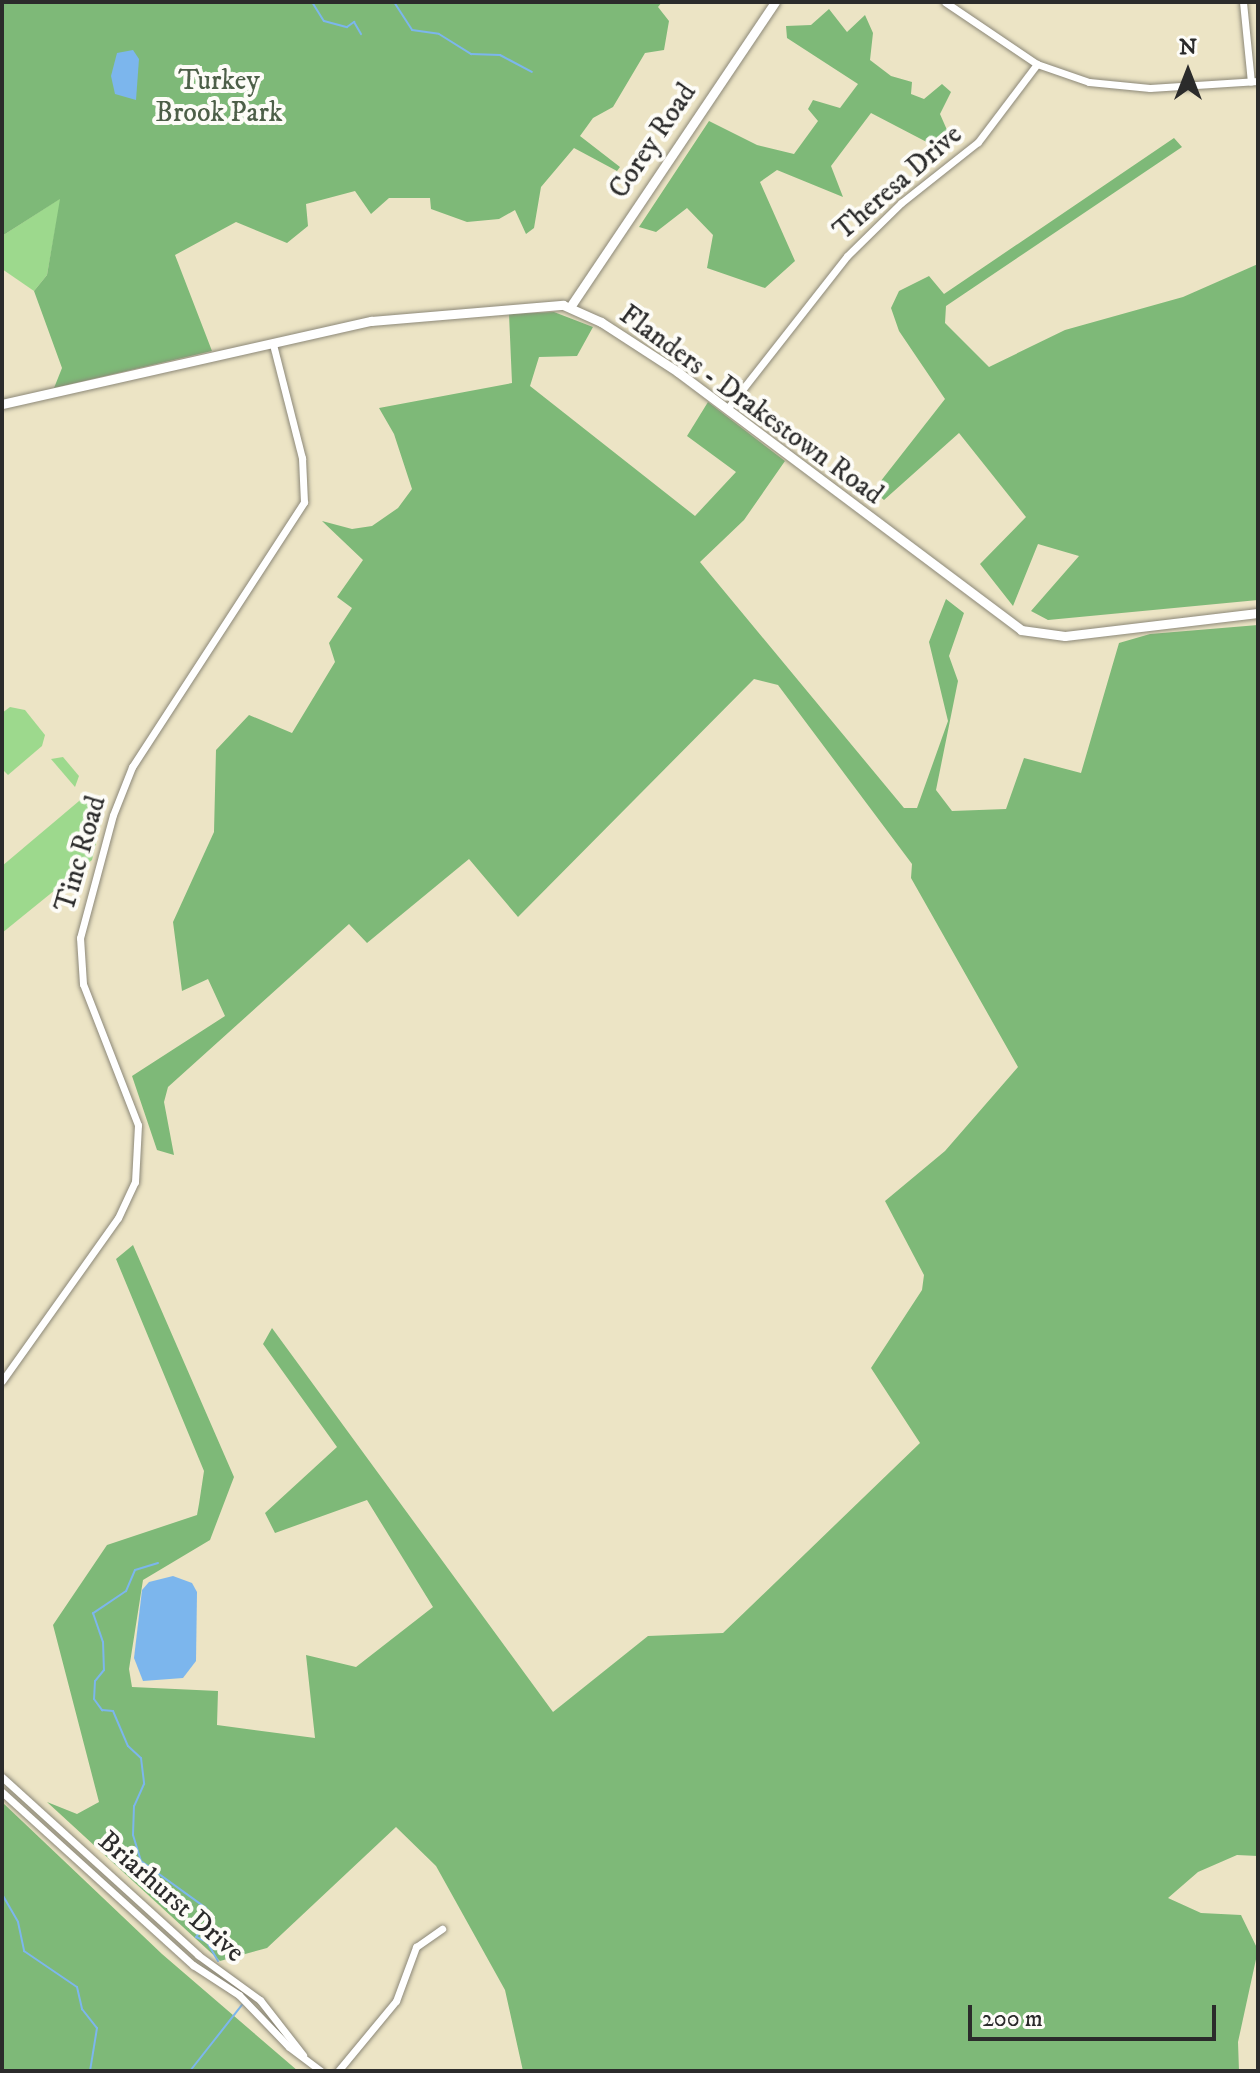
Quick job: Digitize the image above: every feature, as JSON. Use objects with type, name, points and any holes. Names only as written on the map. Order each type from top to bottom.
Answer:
[{"type":"street","name":"Corey Road","points":[[570,307],[775,2]]},
{"type":"street","points":[[945,2],[957,6],[1037,64],[1117,87],[1254,81],[1243,2]]},
{"type":"street","name":"Theresa Drive","points":[[727,409],[847,256],[901,203],[978,142],[1037,64]]},
{"type":"street","points":[[2,404],[417,314],[570,307]]},
{"type":"street","name":"Flanders - Drakestown Road","points":[[570,307],[639,346],[1024,631],[1065,636],[1258,613]]},
{"type":"street","name":"Tinc Road","points":[[2,1381],[118,1218],[135,1182],[138,1125],[83,984],[80,938],[113,815],[132,767],[304,502],[302,458],[273,344]]},
{"type":"street","name":"Briarhurst Drive","points":[[2,1777],[198,1955],[260,2000],[304,2057]]},
{"type":"street","name":"Briarhurst Drive","points":[[2,1792],[193,1965],[249,2003],[321,2071]]},
{"type":"street","points":[[338,2071],[396,2001],[416,1947],[442,1929]]},
{"type":"green space","name":"Turkey Brook Park","points":[[2,2],[662,2],[658,7],[669,21],[664,50],[645,53],[613,107],[593,118],[580,136],[620,167],[617,171],[574,148],[541,187],[534,228],[526,234],[515,210],[499,219],[467,222],[431,209],[430,198],[389,198],[371,214],[355,191],[306,204],[308,226],[287,243],[236,222],[175,255],[212,351],[54,388],[62,368],[34,291],[47,275],[60,199],[2,236]]},
{"type":"green space","points":[[829,9],[847,32],[865,15],[873,33],[870,60],[891,76],[912,82],[911,94],[924,99],[942,84],[951,92],[940,114],[947,130],[960,138],[942,150],[871,113],[831,166],[843,197],[777,170],[760,182],[795,261],[765,288],[707,268],[713,235],[687,208],[656,232],[639,227],[709,121],[757,145],[794,154],[818,121],[808,109],[813,100],[840,108],[858,84],[787,38],[786,26],[811,25]]},
{"type":"green space","points":[[1174,138],[1182,147],[946,306],[945,323],[989,367],[1065,330],[1183,297],[1258,264],[1258,600],[1048,620],[1031,611],[1079,556],[1038,544],[1013,606],[980,564],[1026,517],[959,433],[884,500],[873,491],[945,399],[899,331],[891,308],[899,291],[929,276],[944,294]]},
{"type":"green space","points":[[61,198],[47,275],[34,291],[2,269],[2,236]]},
{"type":"green space","points":[[554,312],[593,327],[577,356],[539,357],[530,386],[695,516],[736,472],[687,436],[708,402],[785,461],[744,520],[700,562],[904,808],[917,808],[948,721],[929,642],[946,599],[964,613],[949,656],[958,681],[936,790],[952,811],[1006,809],[1024,758],[1081,773],[1119,643],[1150,634],[1258,625],[1258,1856],[1237,1855],[1198,1872],[1168,1898],[1201,1913],[1241,1915],[1258,1950],[1238,2042],[1239,2071],[523,2071],[505,1990],[436,1866],[396,1827],[267,1948],[220,1961],[47,1802],[77,1814],[99,1802],[53,1625],[107,1545],[197,1515],[199,1504],[204,1471],[116,1259],[133,1245],[234,1477],[210,1540],[143,1580],[129,1669],[132,1687],[218,1691],[217,1725],[315,1738],[306,1655],[356,1667],[433,1607],[367,1500],[275,1533],[265,1513],[337,1447],[263,1344],[272,1328],[553,1712],[648,1636],[723,1633],[920,1443],[871,1368],[922,1290],[924,1275],[885,1201],[945,1151],[1018,1067],[911,878],[912,864],[778,685],[754,679],[518,917],[469,859],[367,943],[349,924],[168,1087],[164,1102],[174,1155],[157,1150],[132,1076],[225,1016],[208,979],[182,991],[173,922],[214,832],[216,750],[249,715],[292,733],[335,662],[329,643],[352,608],[337,597],[363,560],[322,521],[352,529],[372,526],[398,508],[412,489],[394,434],[379,408],[512,383],[509,314]]},
{"type":"green space","points":[[10,707],[25,710],[45,735],[42,746],[8,775],[2,769],[2,713]]},
{"type":"green space","points":[[63,757],[79,776],[75,787],[51,759]]},
{"type":"green space","points":[[85,796],[102,818],[92,860],[2,933],[2,866]]},
{"type":"green space","points":[[2,1802],[162,1954],[298,2071],[2,2071]]},
{"type":"water","points":[[133,50],[139,59],[136,100],[115,94],[111,76],[117,53]]},
{"type":"water","points":[[173,1576],[192,1583],[197,1592],[196,1661],[183,1678],[143,1681],[134,1658],[142,1590],[149,1582]]},
{"type":"waterway","points":[[312,2],[324,21],[347,27],[354,22],[361,34]]},
{"type":"waterway","points":[[394,2],[412,30],[439,34],[471,54],[500,55],[532,72]]},
{"type":"waterway","points":[[158,1563],[135,1570],[126,1591],[93,1613],[103,1642],[104,1670],[95,1681],[94,1699],[102,1710],[113,1711],[128,1746],[141,1758],[144,1784],[134,1806],[133,1835],[141,1861],[206,1908],[210,1915],[196,1937],[207,1942],[218,1961]]},
{"type":"waterway","points":[[2,1894],[18,1922],[24,1951],[77,1987],[82,2009],[97,2028],[90,2071]]},
{"type":"waterway","points":[[190,2071],[242,2005]]}]
